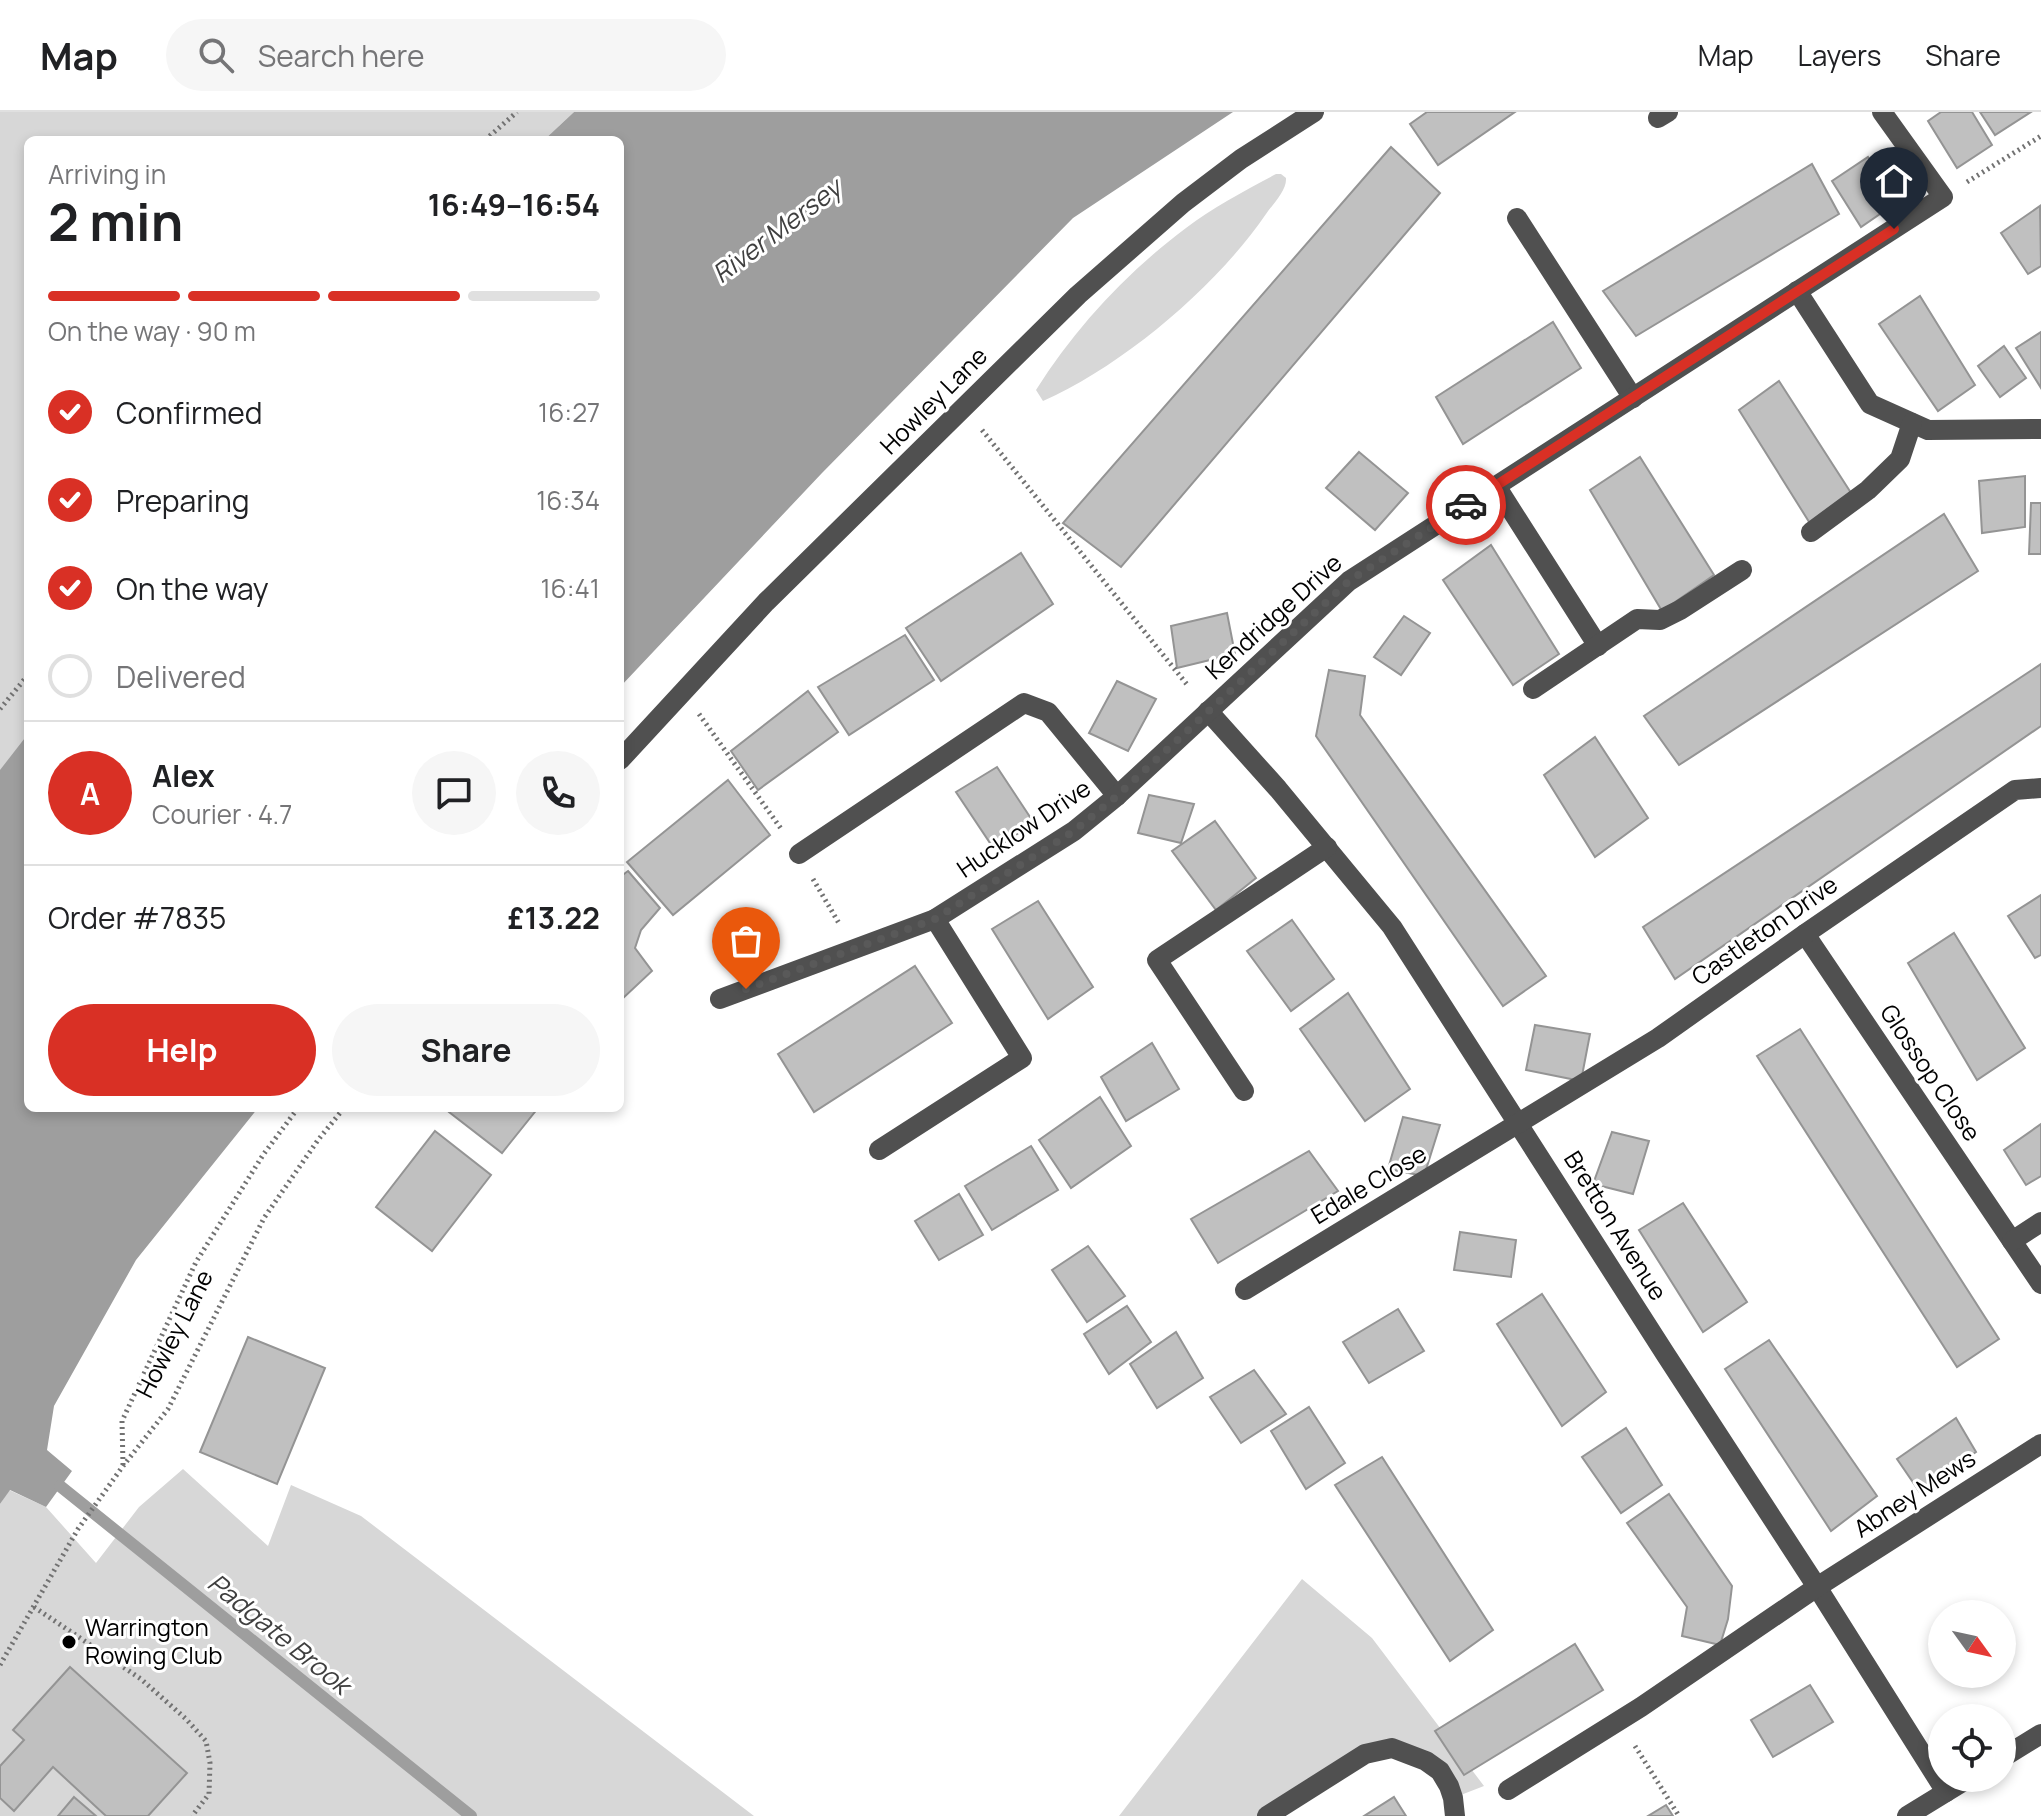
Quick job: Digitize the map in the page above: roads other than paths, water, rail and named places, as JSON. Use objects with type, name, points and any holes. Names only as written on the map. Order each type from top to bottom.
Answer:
[{"type":"street","name":"Howley Lane","points":[[624,756],[766,602],[1078,295],[1183,203],[1241,159],[1314,112]]},
{"type":"street","name":"Kendridge Drive","points":[[1208,711],[1349,581],[1943,197],[1882,112]]},
{"type":"street","points":[[1517,218],[1633,398]]},
{"type":"street","points":[[1797,291],[1870,404],[1928,430],[2041,429]]},
{"type":"street","points":[[1811,532],[1868,490],[1900,459],[1912,423]]},
{"type":"street","points":[[1496,486],[1598,646]]},
{"type":"street","points":[[1533,689],[1637,619],[1660,620],[1742,570]]},
{"type":"street","points":[[799,854],[1024,703],[1048,712],[1117,796]]},
{"type":"street","name":"Hucklow Drive","points":[[720,999],[935,919],[1074,831],[1117,796],[1208,711]]},
{"type":"street","name":"Bretton Avenue","points":[[1208,711],[1392,927],[1928,1763]]},
{"type":"street","name":"Castleton Drive","points":[[1519,1124],[1658,1038],[2015,790],[2041,788]]},
{"type":"street","points":[[1244,1091],[1157,960],[1327,847]]},
{"type":"street","points":[[879,1150],[1022,1058],[935,919]]},
{"type":"street","name":"Glossop Close","points":[[1805,934],[2041,1284]]},
{"type":"street","name":"Edale Close","points":[[1245,1290],[1519,1124]]},
{"type":"street","points":[[2012,1241],[2041,1222]]},
{"type":"street","name":"Abney Mews","points":[[1508,1790],[1619,1722],[1817,1587],[2041,1444]]},
{"type":"street","points":[[2016,1749],[2041,1734]]},
{"type":"street","points":[[1267,1816],[1365,1754],[1392,1748],[1426,1761],[1440,1771],[1453,1798],[1455,1816]]},
{"type":"street","points":[[1907,1816],[1946,1792]]},
{"type":"water","name":"River Mersey","points":[[574,112],[1233,112],[1073,218],[822,473],[624,683],[624,136],[548,136]]},
{"type":"water","points":[[24,739],[24,1112],[255,1112],[136,1260],[54,1406],[47,1450],[72,1471],[46,1507],[10,1490],[0,1504],[0,770]]},
{"type":"waterway","name":"Padgate Brook","points":[[60,1486],[471,1816]]},
{"type":"place","name":"Warrington Rowing Club","points":[[69,1642]]}]
